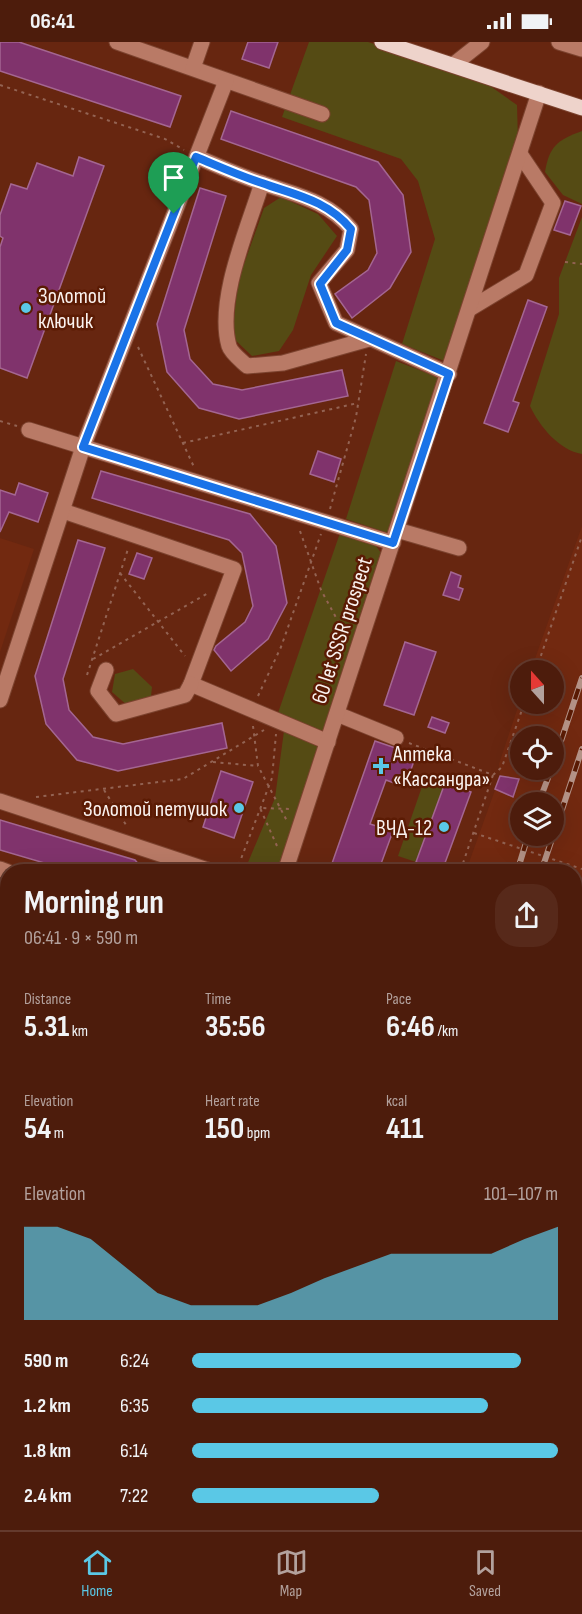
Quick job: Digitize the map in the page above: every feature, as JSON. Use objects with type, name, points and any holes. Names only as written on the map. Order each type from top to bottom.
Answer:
[{"type":"main road","points":[[381,42],[582,108]]},
{"type":"street","points":[[117,42],[322,114]]},
{"type":"street","points":[[193,68],[202,42]]},
{"type":"street","points":[[453,65],[482,42]]},
{"type":"street","points":[[559,42],[582,49]]},
{"type":"street","points":[[0,700],[83,447],[226,81]]},
{"type":"street","name":"60 let SSSR prospect","points":[[288,864],[471,308],[539,93]]},
{"type":"street","points":[[471,308],[526,275],[553,203],[520,154]]},
{"type":"street","points":[[196,157],[262,183],[306,196],[338,214],[351,229],[347,250],[320,284],[336,323],[449,374]]},
{"type":"street","points":[[262,183],[231,282],[225,319],[230,348],[247,366],[283,363],[369,339]]},
{"type":"street","points":[[29,430],[201,483],[395,536],[459,548]]},
{"type":"street","points":[[63,511],[234,569],[185,695],[116,714],[98,691],[106,670]]},
{"type":"street","points":[[193,677],[250,708],[328,742]]},
{"type":"street","points":[[337,714],[400,740]]},
{"type":"street","points":[[0,801],[190,864]]},
{"type":"path","points":[[0,85],[165,139],[196,157]]},
{"type":"path","points":[[565,262],[582,264]]},
{"type":"path","points":[[130,328],[201,483]]},
{"type":"path","points":[[183,443],[358,403]]},
{"type":"path","points":[[294,525],[303,532],[321,590],[339,623],[345,654]]},
{"type":"path","points":[[87,677],[133,534]]},
{"type":"path","points":[[539,660],[582,536]]},
{"type":"path","points":[[120,573],[158,621],[193,677]]},
{"type":"path","points":[[93,659],[230,581]]},
{"type":"path","points":[[250,708],[258,765],[288,825]]},
{"type":"path","points":[[463,864],[493,776],[502,767],[521,714]]},
{"type":"path","points":[[35,797],[183,779],[255,739],[278,720]]},
{"type":"path","points":[[239,864],[268,786],[278,720]]},
{"type":"path","points":[[400,740],[493,776]]},
{"type":"path","points":[[213,762],[258,765]]},
{"type":"path","points":[[104,790],[139,847]]},
{"type":"path","points":[[260,808],[300,809]]},
{"type":"path","points":[[260,808],[278,849]]},
{"type":"path","points":[[474,833],[567,864]]},
{"type":"shaded area","points":[[309,42],[368,42],[476,76],[517,105],[518,140],[447,362],[402,344],[435,239],[418,181],[401,159],[282,117]]},
{"type":"shaded area","points":[[582,131],[582,204],[563,195],[545,172],[549,156],[560,141]]},
{"type":"shaded area","points":[[281,197],[318,214],[337,236],[311,275],[293,330],[279,351],[252,356],[232,337],[238,281],[264,208]]},
{"type":"shaded area","points":[[582,217],[582,454],[558,443],[539,422],[530,406],[559,314],[559,278]]},
{"type":"shaded area","points":[[396,361],[440,378],[388,533],[346,519]]},
{"type":"shaded area","points":[[582,526],[582,864],[469,864],[500,776],[499,764],[510,731],[510,780],[564,780],[564,726],[512,726],[516,714],[564,714],[564,660],[535,660]]},
{"type":"shaded area","points":[[340,533],[376,546],[384,557],[325,732],[278,713]]},
{"type":"shaded area","points":[[0,538],[34,549],[0,652]]},
{"type":"shaded area","points":[[133,669],[152,687],[151,696],[136,705],[128,706],[112,692],[115,674]]},
{"type":"shaded area","points":[[284,731],[320,746],[281,864],[247,864],[275,798]]},
{"type":"shaded area","points":[[426,775],[445,783],[416,862],[398,856]]},
{"type":"building","points":[[0,42],[19,42],[181,96],[170,127],[0,71]]},
{"type":"building","points":[[248,42],[278,42],[269,68],[242,59]]},
{"type":"building","points":[[231,111],[378,162],[403,195],[411,252],[390,288],[352,318],[335,294],[368,270],[377,253],[369,200],[356,187],[221,139]]},
{"type":"building","name":"Золотой ключик","points":[[79,157],[104,166],[27,378],[0,368],[0,247],[3,238],[0,236],[0,215],[11,184],[27,189],[37,163],[73,176]]},
{"type":"building","points":[[200,188],[226,196],[184,330],[190,359],[213,384],[242,390],[342,370],[348,396],[239,419],[199,408],[167,372],[157,324]]},
{"type":"building","points":[[565,201],[581,206],[570,235],[554,230]]},
{"type":"building","points":[[528,300],[547,307],[513,401],[519,403],[508,432],[484,423]]},
{"type":"building","points":[[318,451],[341,459],[334,482],[310,474]]},
{"type":"building","points":[[101,471],[250,514],[276,546],[287,603],[268,639],[231,671],[214,650],[245,622],[253,606],[242,553],[229,540],[92,498]]},
{"type":"building","points":[[19,483],[48,493],[38,522],[9,512],[0,532],[0,490],[15,495]]},
{"type":"building","points":[[78,540],[105,548],[63,679],[69,710],[93,737],[123,744],[222,723],[227,748],[118,771],[77,760],[46,724],[35,676]]},
{"type":"building","points":[[137,553],[152,558],[144,579],[129,574]]},
{"type":"building","points":[[451,572],[461,576],[458,587],[463,589],[459,600],[443,595]]},
{"type":"building","points":[[405,642],[436,652],[414,715],[384,705]]},
{"type":"building","points":[[432,717],[449,723],[445,733],[428,727]]},
{"type":"building","points":[[375,741],[416,755],[405,787],[386,780],[370,824],[393,831],[381,864],[332,864]]},
{"type":"building","points":[[221,771],[253,782],[234,838],[203,827]]},
{"type":"building","points":[[500,776],[510,778],[510,780],[519,780],[515,792],[510,792],[510,796],[495,789]]},
{"type":"building","name":"ВЧД-12","points":[[445,783],[471,792],[445,864],[416,862]]},
{"type":"building","points":[[0,820],[135,860],[138,864],[48,864],[0,850]]},
{"type":"railway","points":[[564,732],[582,678]]},
{"type":"railway","points":[[564,804],[582,749]]},
{"type":"railway","points":[[543,792],[547,780]]},
{"type":"railway","points":[[519,864],[525,846]]},
{"type":"railway","points":[[544,864],[550,846]]},
{"type":"place","name":"Золотой ключик","points":[[26,308]]},
{"type":"place","name":"Аптека «Кассандра»","points":[[381,766]]},
{"type":"place","name":"Золотой петушок","points":[[239,808]]},
{"type":"place","name":"ВЧД-12","points":[[444,827]]},
{"type":"route","points":[[196,157],[262,183],[306,196],[338,214],[351,229],[347,250],[320,284],[336,323],[449,374],[393,543],[83,447],[174,214],[196,157]]}]
